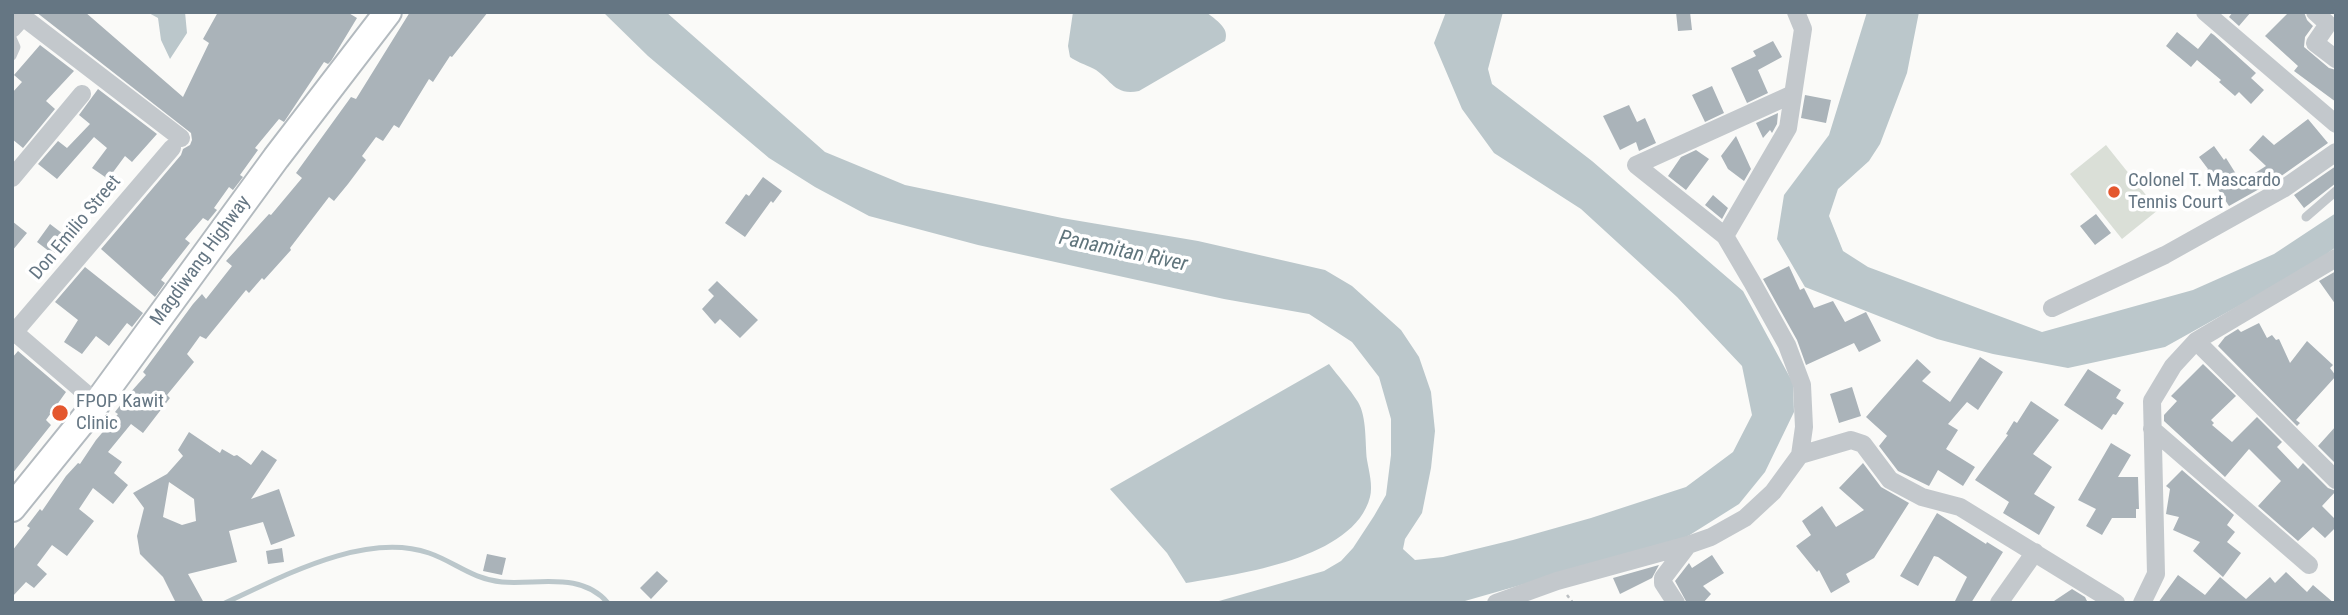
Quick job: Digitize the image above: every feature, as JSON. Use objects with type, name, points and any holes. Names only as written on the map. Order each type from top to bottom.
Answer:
[{"type":"main road","name":"Magdiwang Highway","points":[[12,508],[97,403],[268,169],[388,12]]},
{"type":"street","points":[[1725,236],[1788,128],[1803,29],[1796,12]]},
{"type":"street","points":[[2204,12],[2336,124]]},
{"type":"street","points":[[2315,12],[2328,24],[2315,43],[2336,59]]},
{"type":"street","name":"Don Emilio Street","points":[[12,29],[23,17],[176,143],[13,332]]},
{"type":"street","points":[[12,178],[82,94]]},
{"type":"street","points":[[1496,603],[1557,580],[1711,537],[1745,518],[1773,492],[1800,455],[1804,427],[1802,385],[1787,345],[1725,236],[1636,165],[1793,94]]},
{"type":"street","points":[[2052,308],[2176,248],[2283,189],[2336,152]]},
{"type":"street","points":[[2143,603],[2156,573],[2152,401],[2173,366],[2196,341],[2336,258]]},
{"type":"street","points":[[13,332],[97,403]]},
{"type":"street","points":[[2196,341],[2336,480]]},
{"type":"street","points":[[2151,429],[2309,565]]},
{"type":"street","points":[[1800,455],[1852,440],[1864,444],[1890,480],[1922,497],[1960,507],[2116,603]]},
{"type":"street","points":[[1676,603],[1662,583],[1663,578],[1688,545]]},
{"type":"street","points":[[1999,603],[2035,552]]},
{"type":"lane","points":[[12,38],[16,47],[12,56]]},
{"type":"lane","points":[[2306,217],[2336,191]]},
{"type":"shaded area","name":"Colonel T. Mascardo Tennis Court","points":[[2106,145],[2158,210],[2122,239],[2070,174]]},
{"type":"water","points":[[147,12],[185,12],[187,33],[170,59],[161,40],[158,18]]},
{"type":"water","name":"Panamitan River","points":[[603,12],[666,12],[825,152],[905,185],[1062,218],[1198,241],[1325,270],[1352,286],[1401,330],[1419,357],[1431,392],[1435,431],[1431,468],[1422,513],[1405,539],[1403,549],[1415,560],[1443,557],[1513,540],[1686,487],[1733,452],[1752,415],[1742,366],[1677,297],[1581,209],[1494,153],[1462,109],[1434,43],[1446,12],[1503,12],[1488,69],[1492,84],[1592,161],[1743,291],[1793,383],[1794,412],[1765,472],[1739,504],[1685,538],[1458,603],[1212,603],[1324,571],[1341,561],[1353,548],[1386,495],[1391,455],[1391,419],[1379,377],[1352,342],[1309,314],[1224,299],[978,245],[869,216],[769,158],[648,56]]},
{"type":"water","points":[[1073,12],[1206,12],[1221,25],[1226,36],[1225,41],[1139,91],[1123,91],[1097,71],[1070,57],[1068,46]]},
{"type":"water","points":[[1867,12],[1919,12],[1907,73],[1880,144],[1869,161],[1838,189],[1829,216],[1843,251],[1868,267],[2042,332],[2193,290],[2274,254],[2336,213],[2336,247],[2312,265],[2165,347],[2068,368],[1993,354],[1937,339],[1805,287],[1777,239],[1784,195],[1829,135]]},
{"type":"water","points":[[1329,364],[1355,397],[1363,415],[1371,488],[1370,497],[1360,518],[1342,535],[1319,549],[1292,560],[1186,583],[1167,553],[1110,489]]},
{"type":"building","points":[[36,12],[85,12],[183,97],[209,43],[203,39],[218,12],[347,12],[357,18],[331,61],[328,64],[324,62],[284,122],[279,119],[255,148],[258,150],[233,190],[229,187],[208,221],[203,218],[185,239],[190,243],[161,280],[165,283],[155,297],[101,249],[181,155],[183,149],[190,145],[191,133]]},
{"type":"building","points":[[410,12],[488,12],[452,57],[450,56],[433,82],[429,79],[399,128],[394,125],[383,141],[376,137],[362,156],[366,160],[348,184],[334,201],[329,197],[291,250],[264,280],[262,278],[249,293],[246,290],[206,339],[200,336],[187,354],[194,362],[167,395],[170,398],[143,433],[131,424],[108,452],[122,462],[114,473],[128,485],[113,504],[93,488],[79,509],[94,521],[67,556],[52,545],[37,565],[47,574],[34,588],[26,582],[12,597],[12,551],[30,528],[27,526],[40,509],[42,511],[66,476],[80,464],[118,414],[115,412],[146,375],[143,372],[193,304],[202,294],[206,299],[232,266],[226,261],[269,214],[271,215],[302,178],[296,173],[351,97],[356,99]]},
{"type":"building","points":[[1676,12],[1690,12],[1692,30],[1678,31]]},
{"type":"building","points":[[2233,12],[2251,12],[2239,26],[2229,17]]},
{"type":"building","points":[[2289,12],[2304,12],[2313,26],[2305,37],[2304,47],[2329,68],[2336,70],[2336,102],[2294,71],[2298,66],[2265,36]]},
{"type":"building","points":[[2177,32],[2198,49],[2211,33],[2214,35],[2256,73],[2251,78],[2264,90],[2251,104],[2239,92],[2235,96],[2197,60],[2191,67],[2166,46]]},
{"type":"building","points":[[1773,41],[1782,57],[1758,70],[1768,93],[1747,103],[1731,68],[1756,56],[1753,51]]},
{"type":"building","points":[[40,45],[74,71],[46,101],[55,109],[23,148],[12,139],[12,93],[22,82],[14,75]]},
{"type":"building","points":[[1712,86],[1724,113],[1705,122],[1692,95]]},
{"type":"building","points":[[98,89],[157,134],[132,162],[125,156],[108,179],[92,168],[107,148],[94,137],[57,179],[38,164],[58,141],[67,148],[90,124],[79,115]]},
{"type":"building","points":[[1805,95],[1831,100],[1826,123],[1801,118]]},
{"type":"building","points":[[1629,105],[1637,122],[1645,118],[1656,143],[1639,151],[1636,142],[1620,150],[1603,116]]},
{"type":"building","points":[[1778,113],[1777,124],[1772,133],[1770,130],[1763,138],[1756,123]]},
{"type":"building","points":[[2308,119],[2328,143],[2277,179],[2229,206],[2199,157],[2214,146],[2224,160],[2226,158],[2241,182],[2266,166],[2249,150],[2263,135],[2274,145]]},
{"type":"building","points":[[1736,136],[1751,169],[1744,181],[1728,169],[1721,156]]},
{"type":"building","points":[[1696,150],[1709,159],[1686,190],[1668,176],[1681,157]]},
{"type":"building","points":[[2336,166],[2336,183],[2304,208],[2294,195]]},
{"type":"building","points":[[763,177],[782,191],[773,203],[771,201],[745,237],[725,223],[746,194],[749,196]]},
{"type":"building","points":[[1713,195],[1728,208],[1722,219],[1705,205]]},
{"type":"building","points":[[2096,214],[2111,233],[2095,245],[2080,226]]},
{"type":"building","points":[[12,221],[27,233],[12,251]]},
{"type":"building","points":[[50,224],[67,237],[54,255],[37,242]]},
{"type":"building","points":[[1789,266],[1800,290],[1804,288],[1814,308],[1833,301],[1845,322],[1866,312],[1881,341],[1859,352],[1854,343],[1806,365],[1797,340],[1763,279]]},
{"type":"building","points":[[85,267],[143,313],[132,327],[127,323],[109,346],[96,336],[82,354],[64,342],[78,320],[55,302]]},
{"type":"building","points":[[2336,271],[2336,305],[2319,281]]},
{"type":"building","points":[[717,281],[758,320],[740,338],[720,319],[715,324],[702,309],[714,296],[708,290]]},
{"type":"building","points":[[2259,323],[2267,338],[2272,335],[2276,340],[2279,339],[2290,363],[2307,341],[2333,365],[2330,368],[2336,376],[2296,420],[2300,423],[2297,426],[2218,346],[2225,337],[2238,329],[2241,332]]},
{"type":"building","points":[[18,351],[66,392],[46,420],[51,425],[12,474],[12,358]]},
{"type":"building","points":[[1980,357],[2003,372],[1978,410],[1967,402],[1948,424],[1958,430],[1946,449],[1975,467],[1963,486],[1938,470],[1929,486],[1898,471],[1879,446],[1887,436],[1866,417],[1917,359],[1931,372],[1922,381],[1950,402]]},
{"type":"building","points":[[2203,364],[2236,396],[2211,420],[2214,423],[2212,425],[2232,442],[2257,417],[2282,442],[2277,447],[2298,469],[2303,463],[2328,488],[2336,491],[2322,506],[2336,520],[2336,527],[2325,538],[2313,527],[2298,541],[2258,506],[2281,481],[2249,449],[2225,477],[2164,421],[2164,415],[2177,401],[2171,396]]},
{"type":"building","points":[[2088,369],[2121,390],[2116,398],[2124,403],[2102,430],[2064,405]]},
{"type":"building","points":[[1852,387],[1861,416],[1839,423],[1830,394]]},
{"type":"building","points":[[2031,401],[2059,420],[2033,454],[2052,467],[2034,494],[2055,507],[2039,535],[2003,513],[2009,502],[1975,480],[2008,435],[2006,434],[2014,421],[2017,423]]},
{"type":"building","points":[[2336,426],[2336,464],[2318,446]]},
{"type":"building","points":[[189,432],[220,453],[222,449],[251,465],[262,450],[277,460],[251,499],[279,489],[295,536],[271,545],[263,522],[229,531],[237,562],[188,574],[204,603],[176,603],[163,577],[140,554],[137,536],[144,508],[133,493],[167,474],[183,456],[178,450]],"holes":[[[169,482],[194,499],[196,521],[182,525],[163,517]]]},
{"type":"building","points":[[2111,443],[2131,455],[2118,477],[2138,477],[2139,509],[2136,509],[2136,518],[2112,518],[2102,535],[2086,526],[2096,509],[2078,500]]},
{"type":"building","points":[[1863,463],[1881,487],[1909,503],[1874,558],[1846,574],[1850,582],[1831,593],[1819,570],[1817,572],[1796,546],[1811,535],[1802,521],[1822,506],[1836,527],[1864,510],[1839,488]]},
{"type":"building","points":[[2182,470],[2234,515],[2227,525],[2235,532],[2227,542],[2241,553],[2223,577],[2193,551],[2200,542],[2173,530],[2179,517],[2166,514],[2170,489],[2166,486]]},
{"type":"building","points":[[1937,513],[2003,552],[1971,603],[1954,603],[1967,577],[1938,557],[1934,556],[1918,586],[1900,576]]},
{"type":"building","points":[[282,548],[284,562],[268,564],[266,551]]},
{"type":"building","points":[[487,554],[506,558],[502,575],[483,571]]},
{"type":"building","points":[[1712,555],[1724,573],[1703,586],[1711,594],[1703,603],[1687,603],[1675,581],[1689,563],[1692,568]]},
{"type":"building","points":[[1659,565],[1652,578],[1620,594],[1613,578]]},
{"type":"building","points":[[657,571],[668,581],[651,599],[640,588]]},
{"type":"building","points":[[2286,572],[2307,592],[2313,585],[2334,603],[2158,603],[2178,575],[2205,595],[2220,577],[2246,599],[2270,577],[2275,583]]},
{"type":"building","points":[[2072,589],[2085,597],[2088,603],[2051,603]]},
{"type":"waterway","points":[[225,603],[324,560],[378,548],[404,548],[429,553],[473,574],[502,582],[572,583],[597,593],[608,603]]},
{"type":"place","name":"Colonel T. Mascardo Tennis Court","points":[[2114,192]]},
{"type":"place","name":"FPOP Kawit Clinic","points":[[60,413]]}]
